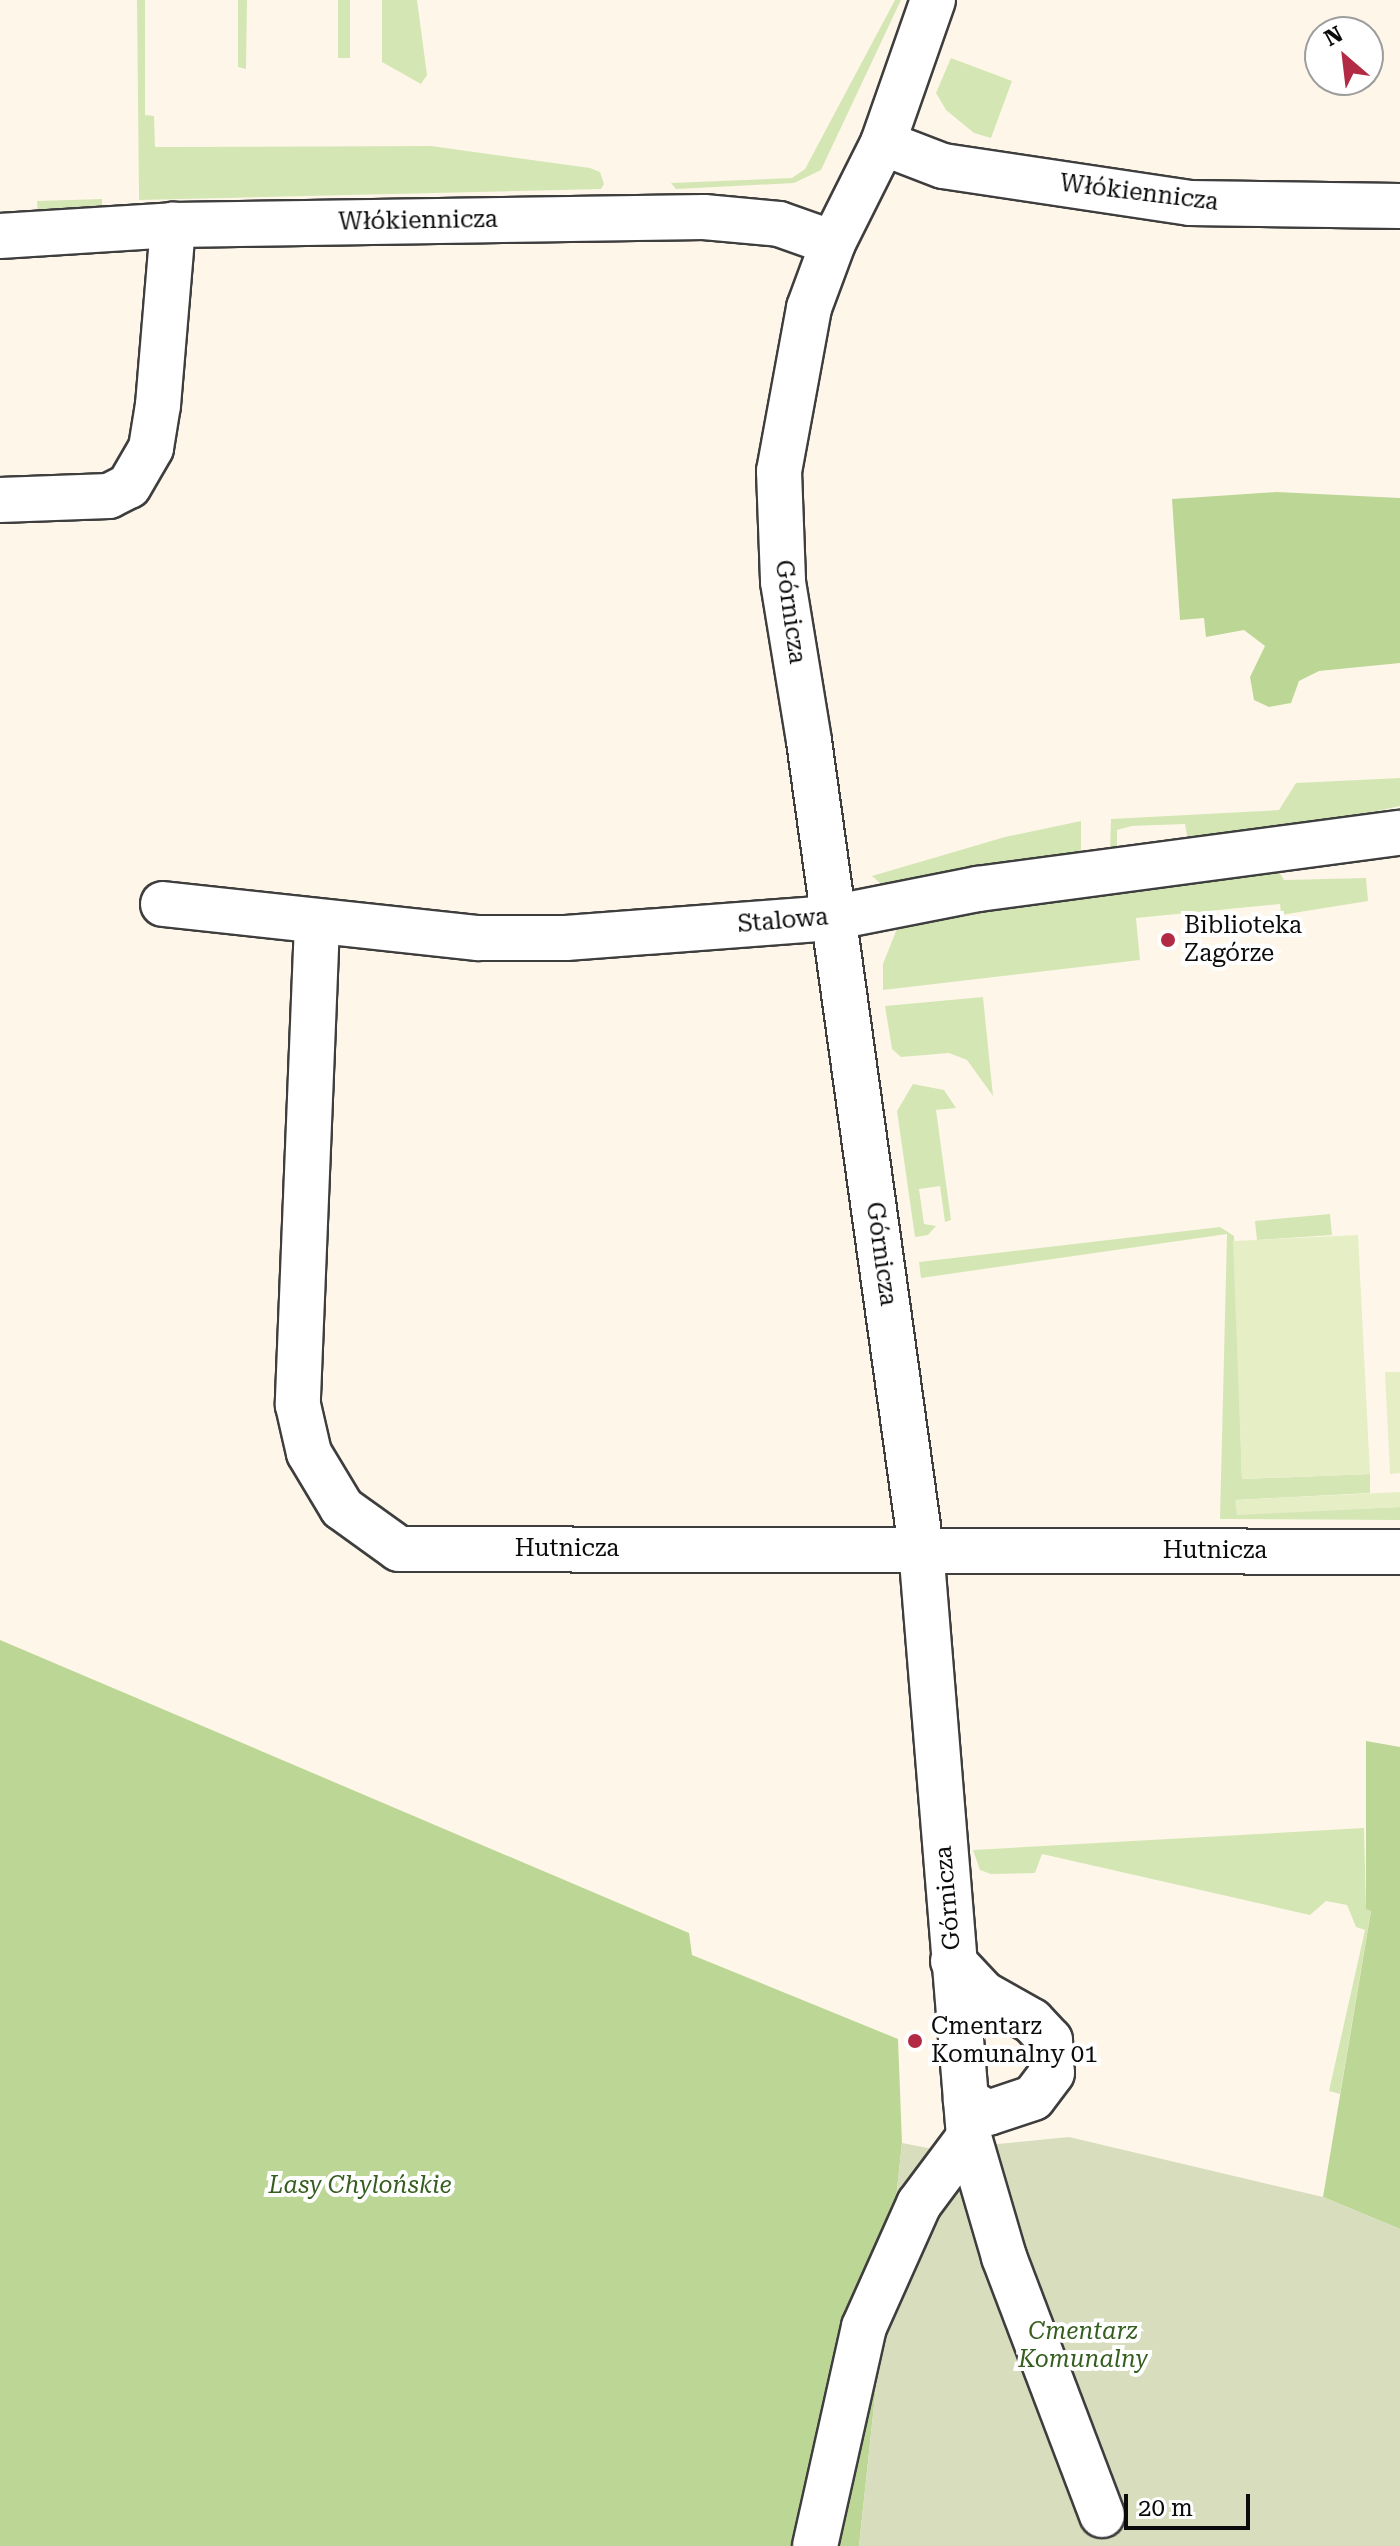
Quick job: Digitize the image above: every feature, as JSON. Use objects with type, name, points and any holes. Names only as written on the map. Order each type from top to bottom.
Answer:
[{"type":"street","name":"Górnicza","points":[[933,0],[883,143],[833,243],[809,308],[792,382],[779,471],[783,582],[921,1548],[968,2119],[1004,2257],[1102,2515]]},
{"type":"street","name":"Włókiennicza","points":[[883,143],[943,166],[1190,203],[1400,206]]},
{"type":"street","name":"Włókiennicza","points":[[0,236],[173,225],[704,217],[779,224],[833,243]]},
{"type":"street","points":[[0,500],[109,496],[129,486],[151,448],[158,405],[173,225]]},
{"type":"street","name":"Stalowa","points":[[163,904],[317,924],[478,938],[566,938],[831,918],[978,889],[1400,833]]},
{"type":"street","name":"Hutnicza","points":[[317,924],[298,1405],[309,1453],[342,1508],[399,1549],[921,1548],[1400,1552]]},
{"type":"street","points":[[815,2546],[864,2327],[919,2204],[968,2119],[1033,2098],[1052,2073],[1050,2040],[1032,2021],[984,1994],[953,1961]]},
{"type":"green space","points":[[137,0],[145,0],[145,115],[154,116],[155,147],[431,146],[590,168],[600,172],[604,184],[601,189],[139,200]]},
{"type":"green space","points":[[238,0],[247,0],[246,69],[238,67]]},
{"type":"green space","points":[[338,0],[350,0],[350,58],[338,58]]},
{"type":"green space","points":[[382,0],[417,0],[427,75],[421,84],[382,62]]},
{"type":"green space","points":[[895,0],[901,0],[821,170],[794,183],[676,189],[671,183],[792,178],[805,169]]},
{"type":"green space","points":[[951,58],[1012,81],[991,138],[974,133],[946,110],[936,93]]},
{"type":"green space","points":[[102,199],[102,213],[38,215],[37,201]]},
{"type":"green space","points":[[1277,492],[1400,498],[1400,663],[1319,671],[1299,681],[1291,703],[1269,707],[1254,700],[1250,677],[1265,646],[1244,630],[1206,637],[1204,618],[1180,620],[1172,499]]},
{"type":"green space","points":[[1400,778],[1400,806],[1190,852],[1185,824],[1132,826],[1117,830],[1117,856],[1110,853],[1111,819],[1279,810],[1296,783]]},
{"type":"green space","points":[[1081,821],[1081,861],[888,890],[872,876],[1005,837]]},
{"type":"green space","points":[[1271,858],[1284,880],[1366,878],[1368,901],[1281,915],[1280,904],[1136,918],[1140,960],[883,990],[883,964],[896,931],[910,918]]},
{"type":"green space","points":[[983,997],[993,1096],[967,1060],[949,1053],[901,1057],[892,1049],[885,1006]]},
{"type":"green space","points":[[913,1084],[944,1090],[956,1108],[936,1110],[951,1220],[945,1222],[940,1186],[919,1189],[924,1224],[936,1226],[928,1235],[915,1237],[897,1111]]},
{"type":"green space","points":[[1330,1214],[1332,1235],[1257,1240],[1255,1221]]},
{"type":"green space","points":[[1220,1227],[1234,1236],[1242,1479],[1370,1474],[1370,1493],[1236,1500],[1237,1514],[1400,1507],[1400,1520],[1220,1519],[1227,1234],[921,1278],[919,1262]]},
{"type":"green space","points":[[1358,1235],[1370,1474],[1242,1479],[1233,1241]]},
{"type":"green space","points":[[1385,1372],[1400,1372],[1400,1473],[1390,1474]]},
{"type":"green space","points":[[1400,1492],[1400,1507],[1237,1515],[1235,1500]]},
{"type":"green space","name":"Lasy Chylońskie","points":[[0,1640],[689,1933],[692,1955],[898,2039],[902,2143],[859,2546],[0,2546]]},
{"type":"green space","points":[[1366,1741],[1400,1747],[1400,2229],[1323,2197],[1371,1911],[1366,1909]]},
{"type":"green space","points":[[1364,1828],[1366,1908],[1371,1910],[1340,2094],[1329,2091],[1365,1930],[1356,1927],[1347,1905],[1326,1901],[1310,1915],[1042,1854],[1035,1873],[991,1874],[980,1870],[973,1850]]},
{"type":"green space","name":"Cmentarz Komunalny","points":[[1069,2137],[1323,2197],[1400,2229],[1400,2546],[859,2546],[902,2143],[938,2150]]},
{"type":"place","name":"Biblioteka Zagórze","points":[[1168,940]]},
{"type":"place","name":"Cmentarz Komunalny 01","points":[[915,2041]]}]
